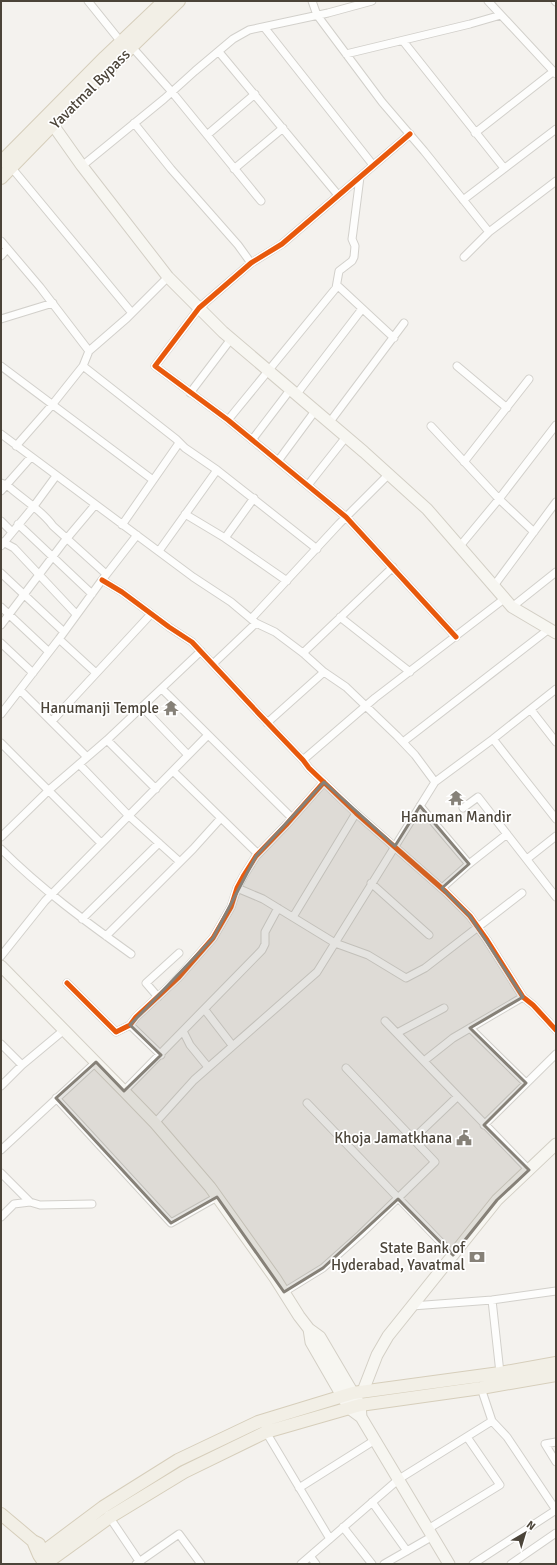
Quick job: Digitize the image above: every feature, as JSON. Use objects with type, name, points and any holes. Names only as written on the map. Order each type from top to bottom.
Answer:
[{"type":"main road","name":"Yavatmal Bypass","points":[[6,165],[53,125],[164,1]]},
{"type":"main road","name":"Yavatmal Bypass","points":[[1,178],[6,165],[126,45],[179,1]]},
{"type":"main road","points":[[48,1559],[102,1507],[178,1460],[258,1422],[353,1393],[500,1373],[556,1363]]},
{"type":"main road","points":[[48,1559],[110,1517],[191,1468],[266,1432],[357,1410],[556,1375]]},
{"type":"main road","points":[[2,1518],[33,1541],[48,1559]]},
{"type":"street","points":[[88,1],[126,45],[172,92],[261,201]]},
{"type":"street","points":[[312,1],[317,15],[382,102],[410,134],[489,232]]},
{"type":"street","points":[[82,166],[233,40],[249,30],[372,1]]},
{"type":"street","points":[[476,133],[555,72],[488,1]]},
{"type":"street","points":[[346,54],[501,15]]},
{"type":"street","points":[[264,27],[373,165]]},
{"type":"street","points":[[402,41],[504,168]]},
{"type":"street","points":[[219,52],[338,195]]},
{"type":"street","points":[[207,135],[255,94]]},
{"type":"street","points":[[134,123],[171,169],[252,263]]},
{"type":"street","points":[[53,125],[82,166],[168,277],[231,339],[346,437],[427,510],[460,546],[508,603],[552,631],[403,742]]},
{"type":"street","points":[[234,169],[283,128]]},
{"type":"street","points":[[463,200],[556,129]]},
{"type":"street","points":[[410,134],[282,244],[252,263],[199,308],[154,366],[190,394],[228,420],[346,517],[456,637]]},
{"type":"street","points":[[6,165],[132,313]]},
{"type":"street","points":[[228,420],[267,370],[337,286],[339,271],[352,261],[355,246],[352,239],[352,232],[360,177]]},
{"type":"street","points":[[464,257],[489,232],[556,181]]},
{"type":"street","points":[[1,241],[53,303],[89,351]]},
{"type":"street","points":[[1,256],[7,249]]},
{"type":"street","points":[[16,446],[52,405],[83,366],[89,351],[132,313],[168,277]]},
{"type":"street","points":[[337,286],[394,338]]},
{"type":"street","points":[[1,319],[53,303]]},
{"type":"street","points":[[252,440],[362,309]]},
{"type":"street","points":[[329,423],[404,323]]},
{"type":"street","points":[[190,394],[231,339]]},
{"type":"street","points":[[1,366],[153,480]]},
{"type":"street","points":[[83,366],[176,439],[179,443],[254,498],[317,549]]},
{"type":"street","points":[[457,366],[507,408]]},
{"type":"street","points":[[464,462],[530,379]]},
{"type":"street","points":[[278,461],[315,411]]},
{"type":"street","points":[[460,546],[499,499],[556,425]]},
{"type":"street","points":[[431,426],[499,499],[534,532]]},
{"type":"street","points":[[1,434],[193,577],[231,602],[254,621],[275,632],[303,653],[324,672],[346,686],[403,742],[428,770],[435,782]]},
{"type":"street","points":[[308,485],[346,437]]},
{"type":"street","points":[[122,525],[179,443]]},
{"type":"street","points":[[1,491],[4,484],[31,457]]},
{"type":"street","points":[[159,551],[217,470]]},
{"type":"street","points":[[213,664],[254,621],[287,581],[346,517],[388,475]]},
{"type":"street","points":[[56,476],[34,506],[2,544],[14,548],[76,614]]},
{"type":"street","points":[[4,484],[34,506],[48,519],[53,526],[67,538],[104,577],[151,614],[192,642],[324,782],[356,813],[442,888],[470,916],[523,997],[556,1030]]},
{"type":"street","points":[[225,538],[254,498]]},
{"type":"street","points":[[493,587],[556,502]]},
{"type":"street","points":[[1,625],[52,557],[95,505]]},
{"type":"street","points":[[185,514],[225,538],[287,581]]},
{"type":"street","points":[[1,521],[12,532]]},
{"type":"street","points":[[18,524],[92,594]]},
{"type":"street","points":[[1,714],[137,535]]},
{"type":"street","points":[[303,653],[393,567]]},
{"type":"street","points":[[303,760],[367,705],[456,637],[556,572]]},
{"type":"street","points":[[1,573],[64,632]]},
{"type":"street","points":[[1,607],[49,652]]},
{"type":"street","points":[[52,721],[151,614]]},
{"type":"street","points":[[340,617],[410,672]]},
{"type":"street","points":[[59,639],[96,673]]},
{"type":"street","points":[[1,644],[32,673]]},
{"type":"street","points":[[1,837],[49,790],[107,740],[201,651]]},
{"type":"street","points":[[267,723],[324,672]]},
{"type":"street","points":[[162,689],[292,818]]},
{"type":"street","points":[[155,1123],[194,1080],[232,1045],[317,972],[435,782],[531,710],[556,689]]},
{"type":"street","points":[[20,690],[87,757]]},
{"type":"street","points":[[1,701],[7,706]]},
{"type":"street","points":[[142,707],[188,755]]},
{"type":"street","points":[[531,710],[556,742]]},
{"type":"street","points":[[1,956],[52,895],[208,735]]},
{"type":"street","points":[[493,739],[556,819]]},
{"type":"street","points":[[107,740],[156,789]]},
{"type":"street","points":[[1,743],[102,843]]},
{"type":"street","points":[[79,764],[129,816],[180,862]]},
{"type":"street","points":[[173,771],[258,854]]},
{"type":"street","points":[[67,983],[116,1032],[130,1025],[136,1017],[178,978],[213,938],[231,907],[237,888],[258,854],[324,782]]},
{"type":"street","points":[[463,808],[478,797],[556,897]]},
{"type":"street","points":[[420,806],[469,864]]},
{"type":"street","points":[[293,917],[356,813]]},
{"type":"street","points":[[106,936],[180,862],[221,818]]},
{"type":"street","points":[[442,888],[469,864],[507,834]]},
{"type":"street","points":[[526,860],[556,836]]},
{"type":"street","points":[[82,919],[159,843]]},
{"type":"street","points":[[1,849],[52,895],[82,919],[131,954]]},
{"type":"street","points":[[371,883],[429,935]]},
{"type":"street","points":[[237,888],[263,899],[335,942],[368,955],[406,978],[425,968],[522,893]]},
{"type":"street","points":[[124,1091],[205,1010],[262,950],[265,944],[265,932],[278,908]]},
{"type":"street","points":[[158,997],[146,983],[179,953]]},
{"type":"street","points":[[1,966],[155,1123],[217,1197],[284,1292],[308,1329],[311,1342],[353,1393],[357,1410],[449,1564]]},
{"type":"street","points":[[424,1061],[453,1038],[523,997]]},
{"type":"street","points":[[397,1033],[444,1008]]},
{"type":"street","points":[[205,1010],[232,1045]]},
{"type":"street","points":[[385,1021],[528,1170]]},
{"type":"street","points":[[130,1025],[161,1054]]},
{"type":"street","points":[[470,1028],[526,1083]]},
{"type":"street","points":[[1,1086],[22,1065],[64,1030]]},
{"type":"street","points":[[183,1031],[190,1045],[208,1067]]},
{"type":"street","points":[[1,1044],[22,1065]]},
{"type":"street","points":[[484,1125],[556,1054]]},
{"type":"street","points":[[3,1146],[96,1062]]},
{"type":"street","points":[[284,1292],[323,1268],[398,1199],[435,1162],[346,1068]]},
{"type":"street","points":[[413,1139],[457,1097]]},
{"type":"street","points":[[56,1098],[171,1223],[217,1197]]},
{"type":"street","points":[[308,1103],[453,1255]]},
{"type":"street","points":[[353,1393],[388,1336],[497,1200],[556,1144]]},
{"type":"street","points":[[1,1173],[30,1202]]},
{"type":"street","points":[[1,1217],[14,1204],[30,1202],[40,1205],[92,1204]]},
{"type":"street","points":[[412,1306],[492,1300],[556,1291]]},
{"type":"street","points":[[492,1300],[500,1373]]},
{"type":"street","points":[[473,1564],[556,1510],[507,1436],[492,1421],[481,1388]]},
{"type":"street","points":[[301,1564],[399,1479],[492,1421]]},
{"type":"street","points":[[266,1432],[330,1539]]},
{"type":"street","points":[[384,1564],[407,1551],[430,1533],[500,1486],[467,1437]]},
{"type":"street","points":[[299,1488],[375,1440]]},
{"type":"street","points":[[556,1442],[545,1444],[556,1462]]},
{"type":"street","points":[[372,1502],[407,1551]]},
{"type":"street","points":[[102,1507],[110,1517],[138,1563],[179,1534],[201,1564]]},
{"type":"street","points":[[343,1527],[372,1564]]},
{"type":"street","points":[[511,1564],[556,1533]]},
{"type":"street","points":[[310,1556],[316,1564]]},
{"type":"highlighted area","points":[[324,782],[395,846],[420,806],[469,864],[442,888],[470,916],[523,997],[470,1028],[526,1083],[484,1125],[529,1170],[497,1200],[453,1255],[398,1199],[323,1268],[284,1292],[217,1197],[171,1223],[56,1098],[96,1062],[124,1091],[161,1055],[130,1025],[213,938],[256,856]]},
{"type":"cycle path","points":[[410,134],[282,244],[251,263],[199,308],[155,366],[228,420],[346,517],[456,637]]},
{"type":"cycle path","points":[[102,580],[122,592],[192,642],[309,768],[356,813],[446,892],[470,916],[523,997],[533,1005],[556,1030]]},
{"type":"cycle path","points":[[67,983],[116,1032],[130,1025],[136,1017],[178,978],[213,938],[231,907],[237,888],[256,856],[324,782]]},
{"type":"place","name":"Hanumanji Temple","points":[[171,708]]},
{"type":"place","name":"Hanuman Mandir","points":[[456,798]]},
{"type":"place","name":"Khoja Jamatkhana","points":[[464,1138]]},
{"type":"place","name":"State Bank of Hyderabad, Yavatmal","points":[[477,1257]]}]
